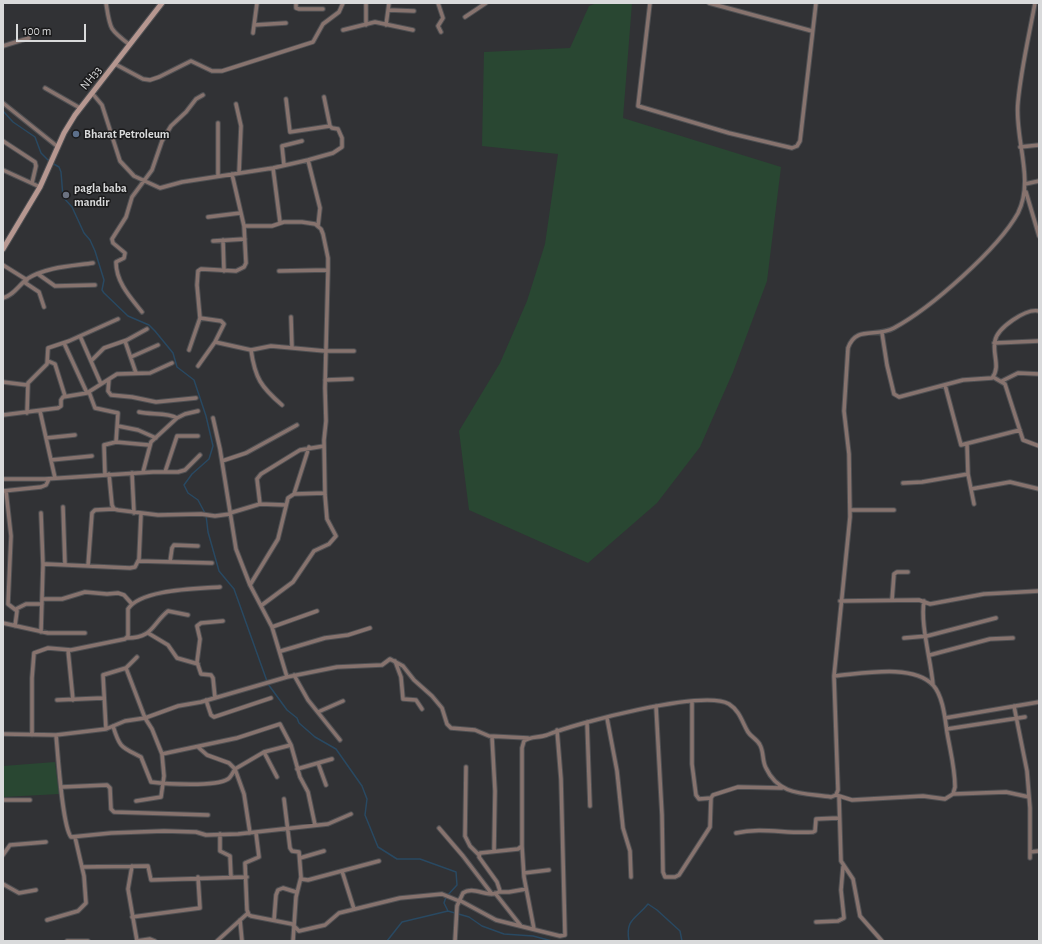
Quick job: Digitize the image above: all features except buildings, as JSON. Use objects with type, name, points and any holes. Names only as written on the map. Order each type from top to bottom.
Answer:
[{"type":"main road","name":"NH33","points":[[3,249],[40,187],[58,147],[80,108],[162,3]]},
{"type":"street","points":[[106,3],[110,28],[113,33],[130,45]]},
{"type":"street","points":[[253,32],[256,3]]},
{"type":"street","points":[[296,3],[296,8],[298,9],[323,9]]},
{"type":"street","points":[[115,64],[146,80],[159,78],[191,61],[212,71],[228,70],[313,42],[323,24],[339,12],[343,3]]},
{"type":"street","points":[[366,3],[366,25]]},
{"type":"street","points":[[386,25],[388,3]]},
{"type":"street","points":[[438,3],[444,19],[438,26],[440,32]]},
{"type":"street","points":[[465,18],[486,3]]},
{"type":"street","points":[[650,3],[638,106],[729,133],[792,148],[797,146],[800,141],[816,3]]},
{"type":"street","points":[[709,3],[812,31]]},
{"type":"street","points":[[882,941],[860,916],[853,879],[843,867],[841,861],[838,818],[834,676],[840,601],[850,510],[849,454],[844,411],[848,348],[851,341],[858,335],[882,333],[907,320],[943,293],[981,258],[1011,223],[1022,204],[1025,184],[1020,147],[1018,102],[1035,3]]},
{"type":"street","points":[[388,10],[414,11]]},
{"type":"street","points":[[344,30],[375,22],[413,30]]},
{"type":"street","points":[[254,25],[286,23]]},
{"type":"street","points":[[3,46],[29,38]]},
{"type":"street","points":[[45,88],[80,108]]},
{"type":"street","points":[[92,93],[102,105],[120,161],[134,176],[160,188],[182,182],[273,168],[333,153],[342,147],[339,129],[330,126],[290,132],[286,99]]},
{"type":"street","points":[[142,312],[120,282],[116,262],[124,258],[125,253],[112,241],[126,218],[132,197],[152,170],[162,141],[171,126],[186,112],[196,99],[203,95]]},
{"type":"street","points":[[324,96],[330,126]]},
{"type":"street","points":[[3,103],[58,147]]},
{"type":"street","points":[[236,104],[241,126],[239,173]]},
{"type":"street","points":[[218,123],[218,176]]},
{"type":"street","points":[[3,141],[35,162],[36,166],[32,182]]},
{"type":"street","points":[[284,165],[282,146],[302,141]]},
{"type":"street","points":[[1020,147],[1039,145]]},
{"type":"street","points":[[262,605],[293,582],[315,549],[328,544],[335,538],[335,532],[327,520],[325,493],[325,351],[328,270],[326,247],[323,234],[318,226],[320,208],[308,160]]},
{"type":"street","points":[[273,168],[280,222]]},
{"type":"street","points":[[3,170],[32,182],[40,187]]},
{"type":"street","points":[[188,350],[200,318],[196,284],[198,271],[201,269],[224,271],[239,270],[246,265],[244,226],[232,174]]},
{"type":"street","points":[[1025,184],[1039,182]]},
{"type":"street","points":[[1025,191],[1039,236]]},
{"type":"street","points":[[208,217],[240,213]]},
{"type":"street","points":[[244,226],[272,226],[280,222],[302,222],[318,226]]},
{"type":"street","points":[[213,241],[245,239]]},
{"type":"street","points":[[223,240],[224,271]]},
{"type":"street","points":[[3,298],[12,294],[26,281],[38,274],[60,268],[93,263]]},
{"type":"street","points":[[3,265],[39,292],[44,307]]},
{"type":"street","points":[[279,271],[328,270]]},
{"type":"street","points":[[38,274],[55,286],[95,285]]},
{"type":"street","points":[[993,377],[996,365],[994,343],[998,334],[1022,313],[1039,310]]},
{"type":"street","points":[[291,317],[292,348]]},
{"type":"street","points":[[198,366],[215,342],[224,325],[223,322],[200,318]]},
{"type":"street","points":[[27,413],[27,385],[48,362],[47,350],[118,319]]},
{"type":"street","points":[[91,361],[104,348],[125,341],[147,329]]},
{"type":"street","points":[[882,333],[889,377],[895,396],[902,397],[964,380],[993,377],[1002,381],[1006,386],[1024,441],[1039,446]]},
{"type":"street","points":[[80,336],[101,384]]},
{"type":"street","points":[[125,341],[136,373]]},
{"type":"street","points":[[994,343],[1039,341]]},
{"type":"street","points":[[64,342],[95,408],[118,413],[116,442]]},
{"type":"street","points":[[215,342],[251,350],[272,346],[325,351],[354,351]]},
{"type":"street","points":[[131,358],[158,345]]},
{"type":"street","points":[[251,350],[254,371],[259,382],[267,392],[282,405]]},
{"type":"street","points":[[48,362],[55,364],[65,396]]},
{"type":"street","points":[[3,415],[27,413],[60,407],[62,398],[65,396],[88,392],[120,374],[150,373],[172,363]]},
{"type":"street","points":[[1002,381],[1018,373],[1039,374]]},
{"type":"street","points":[[109,379],[108,392],[111,395],[132,397],[156,402],[196,398]]},
{"type":"street","points":[[325,380],[352,379]]},
{"type":"street","points":[[3,382],[27,385]]},
{"type":"street","points":[[945,385],[960,444],[962,445],[1020,430]]},
{"type":"street","points":[[40,411],[55,478]]},
{"type":"street","points":[[143,472],[149,445],[177,418],[185,414],[198,411]]},
{"type":"street","points":[[139,412],[150,415],[170,415],[177,418]]},
{"type":"street","points":[[213,418],[222,461],[236,549],[250,585],[262,605],[272,627],[281,651],[287,676]]},
{"type":"street","points":[[222,461],[246,453],[297,425]]},
{"type":"street","points":[[118,426],[138,430],[156,438]]},
{"type":"street","points":[[46,438],[75,435]]},
{"type":"street","points":[[165,472],[177,436],[198,436]]},
{"type":"street","points":[[114,508],[103,447],[106,444],[116,442],[149,445]]},
{"type":"street","points":[[966,444],[968,474],[974,504]]},
{"type":"street","points":[[260,504],[257,478],[293,453],[309,447],[324,446]]},
{"type":"street","points":[[294,494],[309,447]]},
{"type":"street","points":[[3,479],[49,479],[143,472],[182,472],[200,454]]},
{"type":"street","points":[[51,460],[92,456]]},
{"type":"street","points":[[132,473],[134,513]]},
{"type":"street","points":[[904,483],[922,482],[968,474]]},
{"type":"street","points":[[16,610],[8,606],[10,530],[5,491],[41,487],[46,485],[49,479]]},
{"type":"street","points":[[971,489],[1010,482],[1039,489]]},
{"type":"street","points":[[250,585],[278,539],[289,496],[294,494],[325,493]]},
{"type":"street","points":[[88,566],[92,513],[95,510],[114,508],[141,514],[210,515],[230,513],[260,504],[286,505]]},
{"type":"street","points":[[63,507],[65,565]]},
{"type":"street","points":[[850,510],[894,510]]},
{"type":"street","points":[[41,513],[43,565],[41,632]]},
{"type":"street","points":[[43,565],[135,567],[138,561],[141,514]]},
{"type":"street","points":[[170,562],[172,548],[174,545],[198,546]]},
{"type":"street","points":[[138,561],[212,563]]},
{"type":"street","points":[[892,600],[894,574],[897,572],[908,572]]},
{"type":"street","points":[[127,638],[127,612],[132,604],[139,599],[150,596],[220,586]]},
{"type":"street","points":[[840,601],[924,601],[930,604],[984,594],[1039,591]]},
{"type":"street","points":[[42,599],[62,599],[85,592],[107,594],[118,593],[124,595],[132,604]]},
{"type":"street","points":[[3,595],[8,596]]},
{"type":"street","points":[[924,601],[923,613],[933,685],[939,696],[945,718],[955,784],[953,794]]},
{"type":"street","points":[[16,610],[26,604],[42,604]]},
{"type":"street","points":[[15,626],[17,614],[16,610]]},
{"type":"street","points":[[32,735],[33,656],[37,651],[48,648],[68,650],[139,637],[148,633],[168,611],[188,615]]},
{"type":"street","points":[[272,627],[317,611]]},
{"type":"street","points":[[904,638],[927,636],[996,618]]},
{"type":"street","points":[[215,698],[213,678],[202,674],[198,664],[200,639],[197,626],[202,623],[223,621]]},
{"type":"street","points":[[3,623],[41,632],[59,634],[85,633]]},
{"type":"street","points":[[281,651],[325,638],[348,635],[370,628]]},
{"type":"street","points":[[148,633],[168,645],[178,658],[198,664]]},
{"type":"street","points":[[930,655],[990,639],[1013,638]]},
{"type":"street","points":[[68,650],[73,700]]},
{"type":"street","points":[[106,729],[103,698],[103,675],[126,668],[137,657]]},
{"type":"street","points":[[3,734],[56,735],[106,729],[131,720],[145,718],[178,706],[215,698],[287,676],[337,667],[383,665],[389,659],[396,661],[404,667],[414,680],[441,706],[449,727],[458,730],[474,730],[492,736],[528,738],[543,736],[557,730],[656,706],[692,701],[716,700],[734,708],[748,732],[760,744],[765,767],[782,788]]},
{"type":"street","points":[[396,661],[401,677],[403,699],[416,700],[422,708]]},
{"type":"street","points":[[126,668],[145,718],[154,732],[162,754],[164,776],[160,798],[136,801]]},
{"type":"street","points":[[834,676],[899,672],[915,675],[933,685]]},
{"type":"street","points":[[294,675],[318,712],[340,740]]},
{"type":"street","points":[[57,700],[103,698]]},
{"type":"street","points":[[206,700],[210,715],[214,717],[271,698]]},
{"type":"street","points":[[692,701],[692,764],[696,796],[699,799],[711,798],[715,794],[738,787],[782,788],[831,797],[837,795],[852,800],[923,796],[945,799],[953,794],[1006,792],[1029,797]]},
{"type":"street","points":[[318,712],[343,702]]},
{"type":"street","points":[[945,718],[1039,702]]},
{"type":"street","points":[[656,706],[662,815],[663,872],[665,876],[675,877],[679,874],[708,831],[711,823],[711,798]]},
{"type":"street","points":[[1014,706],[1025,756],[1029,797],[1030,858]]},
{"type":"street","points":[[947,730],[1025,717]]},
{"type":"street","points":[[607,718],[617,772],[623,828],[630,851],[631,877]]},
{"type":"street","points":[[588,722],[590,806]]},
{"type":"street","points":[[162,754],[198,747],[280,724],[291,745],[297,769],[308,792],[315,825]]},
{"type":"street","points":[[113,726],[120,744],[131,753],[141,757],[150,780],[168,784],[219,782],[230,778],[236,769],[264,752],[291,745]]},
{"type":"street","points":[[248,913],[251,916],[292,924],[299,931],[322,926],[329,923],[337,914],[354,909],[414,895],[446,895],[459,900],[496,920],[564,936],[561,779],[557,730]]},
{"type":"street","points":[[56,735],[68,829],[71,837],[111,833],[164,831],[220,834],[256,833],[332,824],[351,814]]},
{"type":"street","points":[[492,736],[495,791],[494,851]]},
{"type":"street","points":[[528,738],[524,741],[522,748],[522,846],[526,889],[534,929]]},
{"type":"street","points":[[198,747],[207,755],[229,763],[236,769],[244,794],[250,833]]},
{"type":"street","points":[[264,752],[277,777]]},
{"type":"street","points":[[297,769],[332,759]]},
{"type":"street","points":[[318,763],[326,785]]},
{"type":"street","points":[[466,767],[465,834],[467,842],[479,855],[499,885],[495,893]]},
{"type":"street","points":[[62,787],[108,785],[110,788],[111,809],[114,812],[208,815]]},
{"type":"street","points":[[284,799],[291,850],[299,851],[300,858],[301,879],[296,892],[293,941]]},
{"type":"street","points":[[3,800],[30,800]]},
{"type":"street","points":[[736,833],[753,829],[792,833],[813,832],[815,831],[815,820],[817,818],[838,818]]},
{"type":"street","points":[[439,828],[495,893],[521,926]]},
{"type":"street","points":[[248,913],[246,862],[258,859],[260,855],[256,833]]},
{"type":"street","points":[[220,834],[220,851],[230,856],[231,877]]},
{"type":"street","points":[[48,920],[78,911],[85,906],[86,896],[82,867],[75,837]]},
{"type":"street","points":[[3,855],[10,845],[46,842]]},
{"type":"street","points":[[479,855],[481,852],[514,850],[522,846]]},
{"type":"street","points":[[1030,852],[1039,851]]},
{"type":"street","points":[[300,858],[324,852]]},
{"type":"street","points":[[301,879],[308,880],[379,861]]},
{"type":"street","points":[[132,866],[128,885],[137,941],[150,939],[155,941]]},
{"type":"street","points":[[82,867],[149,867],[151,880],[198,877],[247,877]]},
{"type":"street","points":[[816,922],[838,921],[844,918],[841,890],[843,867]]},
{"type":"street","points":[[524,873],[549,870]]},
{"type":"street","points":[[342,871],[354,909]]},
{"type":"street","points":[[132,917],[198,909],[201,906],[198,877]]},
{"type":"street","points":[[3,884],[19,893],[36,890]]},
{"type":"street","points":[[274,920],[276,895],[278,890],[283,888],[296,892]]},
{"type":"street","points":[[455,941],[457,906],[463,893],[469,890],[495,893],[526,889]]},
{"type":"street","points":[[217,941],[248,913]]},
{"type":"street","points":[[240,920],[242,941]]},
{"type":"street","points":[[67,941],[88,941]]},
{"type":"green space","points":[[597,3],[632,3],[623,118],[781,167],[767,281],[733,372],[700,447],[657,503],[588,563],[469,510],[459,431],[500,363],[527,301],[545,244],[558,154],[482,146],[484,52],[570,48],[589,6]]},
{"type":"green space","points":[[55,762],[59,794],[4,797],[3,766]]},
{"type":"waterway","points":[[3,111],[13,122],[35,137],[41,153],[49,161]]},
{"type":"waterway","points":[[52,163],[59,167],[61,172],[63,197],[72,207],[84,233],[90,240],[95,251],[104,280],[102,290],[128,316],[149,325],[173,353],[177,367],[194,380],[206,416],[213,446],[209,459],[192,474],[184,485],[188,493],[198,500],[206,515],[208,532],[219,571],[234,589],[268,684],[287,710],[297,718],[299,723],[315,737],[336,749],[362,786],[367,799],[365,815],[378,847],[397,859],[420,859],[456,872],[457,885],[446,897],[444,903],[448,911]]},
{"type":"waterway","points":[[629,941],[628,934],[632,920],[648,904],[657,910],[680,931],[682,941]]},
{"type":"waterway","points":[[387,941],[402,922],[448,911],[469,917],[482,926],[504,934],[533,936],[552,941]]},
{"type":"place","name":"Bharat Petroleum","points":[[76,134]]},
{"type":"place","name":"pagla baba mandir","points":[[66,195]]}]
